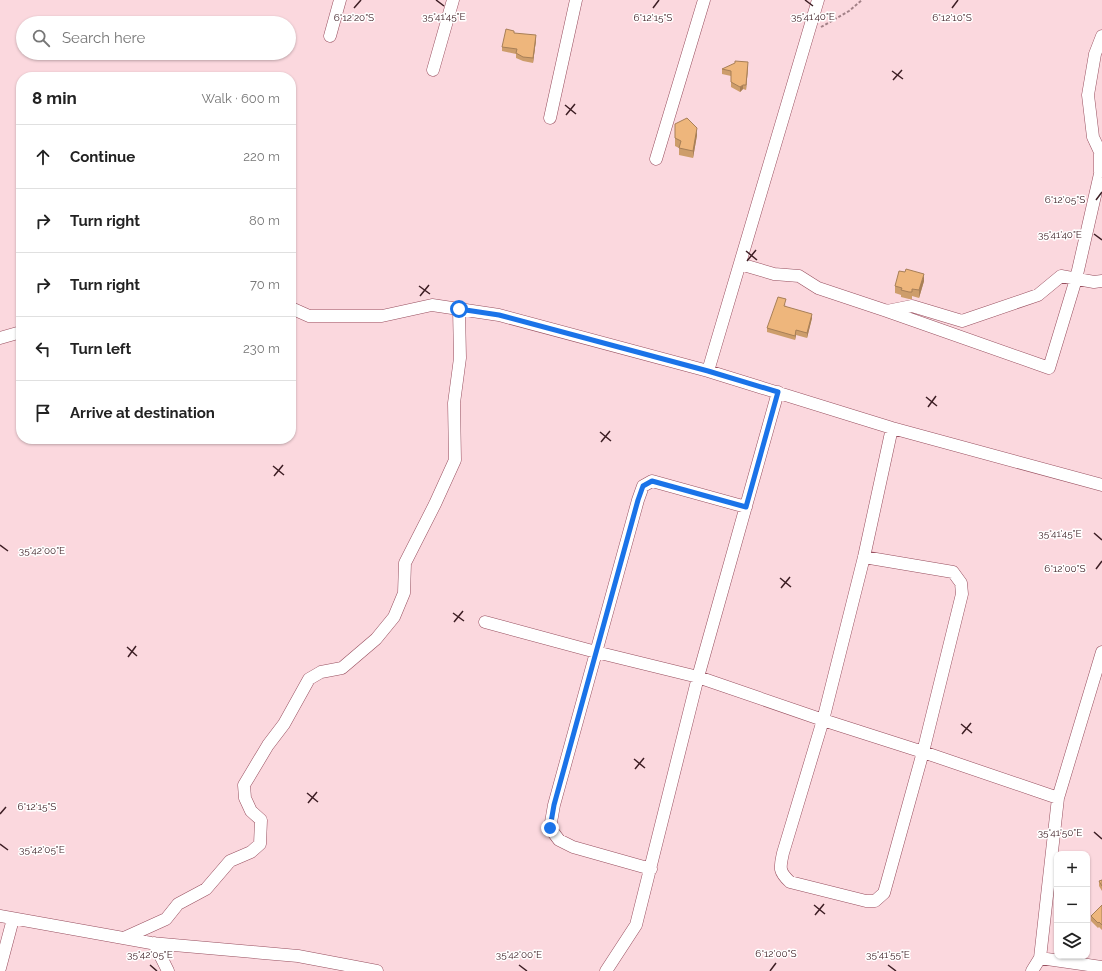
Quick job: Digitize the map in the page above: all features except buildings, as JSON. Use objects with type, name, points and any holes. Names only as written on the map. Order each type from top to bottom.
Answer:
[{"type":"street","points":[[330,36],[340,0]]},
{"type":"street","points":[[433,70],[453,0]]},
{"type":"street","points":[[550,118],[576,0]]},
{"type":"street","points":[[656,159],[704,0]]},
{"type":"street","points":[[708,371],[818,0]]},
{"type":"street","points":[[740,264],[774,274],[799,276],[818,288],[1049,368],[1076,279],[1101,174],[1100,152],[1093,137],[1088,95],[1096,54],[1102,36]]},
{"type":"street","points":[[887,311],[912,306],[962,321],[1038,295],[1060,276],[1094,282],[1102,281]]},
{"type":"street","points":[[296,310],[309,316],[382,316],[432,305],[499,315],[708,371],[892,428],[1102,485]]},
{"type":"street","points":[[124,938],[166,919],[178,904],[206,889],[230,861],[251,852],[260,844],[261,820],[252,811],[245,798],[244,785],[268,745],[284,724],[308,679],[321,672],[342,668],[376,639],[394,617],[404,594],[405,564],[455,460],[454,402],[460,358],[459,309]]},
{"type":"street","points":[[0,338],[16,333]]},
{"type":"street","points":[[606,971],[636,925],[698,677],[778,392]]},
{"type":"street","points":[[864,557],[953,572],[961,583],[962,594],[923,752],[884,893],[875,901],[866,901],[790,882],[782,875],[780,865],[823,720],[864,557],[892,428]]},
{"type":"street","points":[[650,869],[573,847],[559,840],[550,828],[554,805],[643,486],[652,481],[746,507]]},
{"type":"street","points":[[484,622],[698,677],[1058,798]]},
{"type":"street","points":[[1032,971],[1040,958],[1058,798],[1102,652]]},
{"type":"street","points":[[0,916],[154,943],[298,956],[378,971]]},
{"type":"street","points":[[0,968],[13,919]]},
{"type":"street","points":[[154,943],[168,971]]},
{"type":"street","points":[[1040,958],[1102,967]]},
{"type":"path","points":[[808,34],[849,11],[862,0]]},
{"type":"route","points":[[459,309],[499,315],[708,371],[778,392],[746,507],[652,481],[643,486],[554,805],[550,828]]}]
